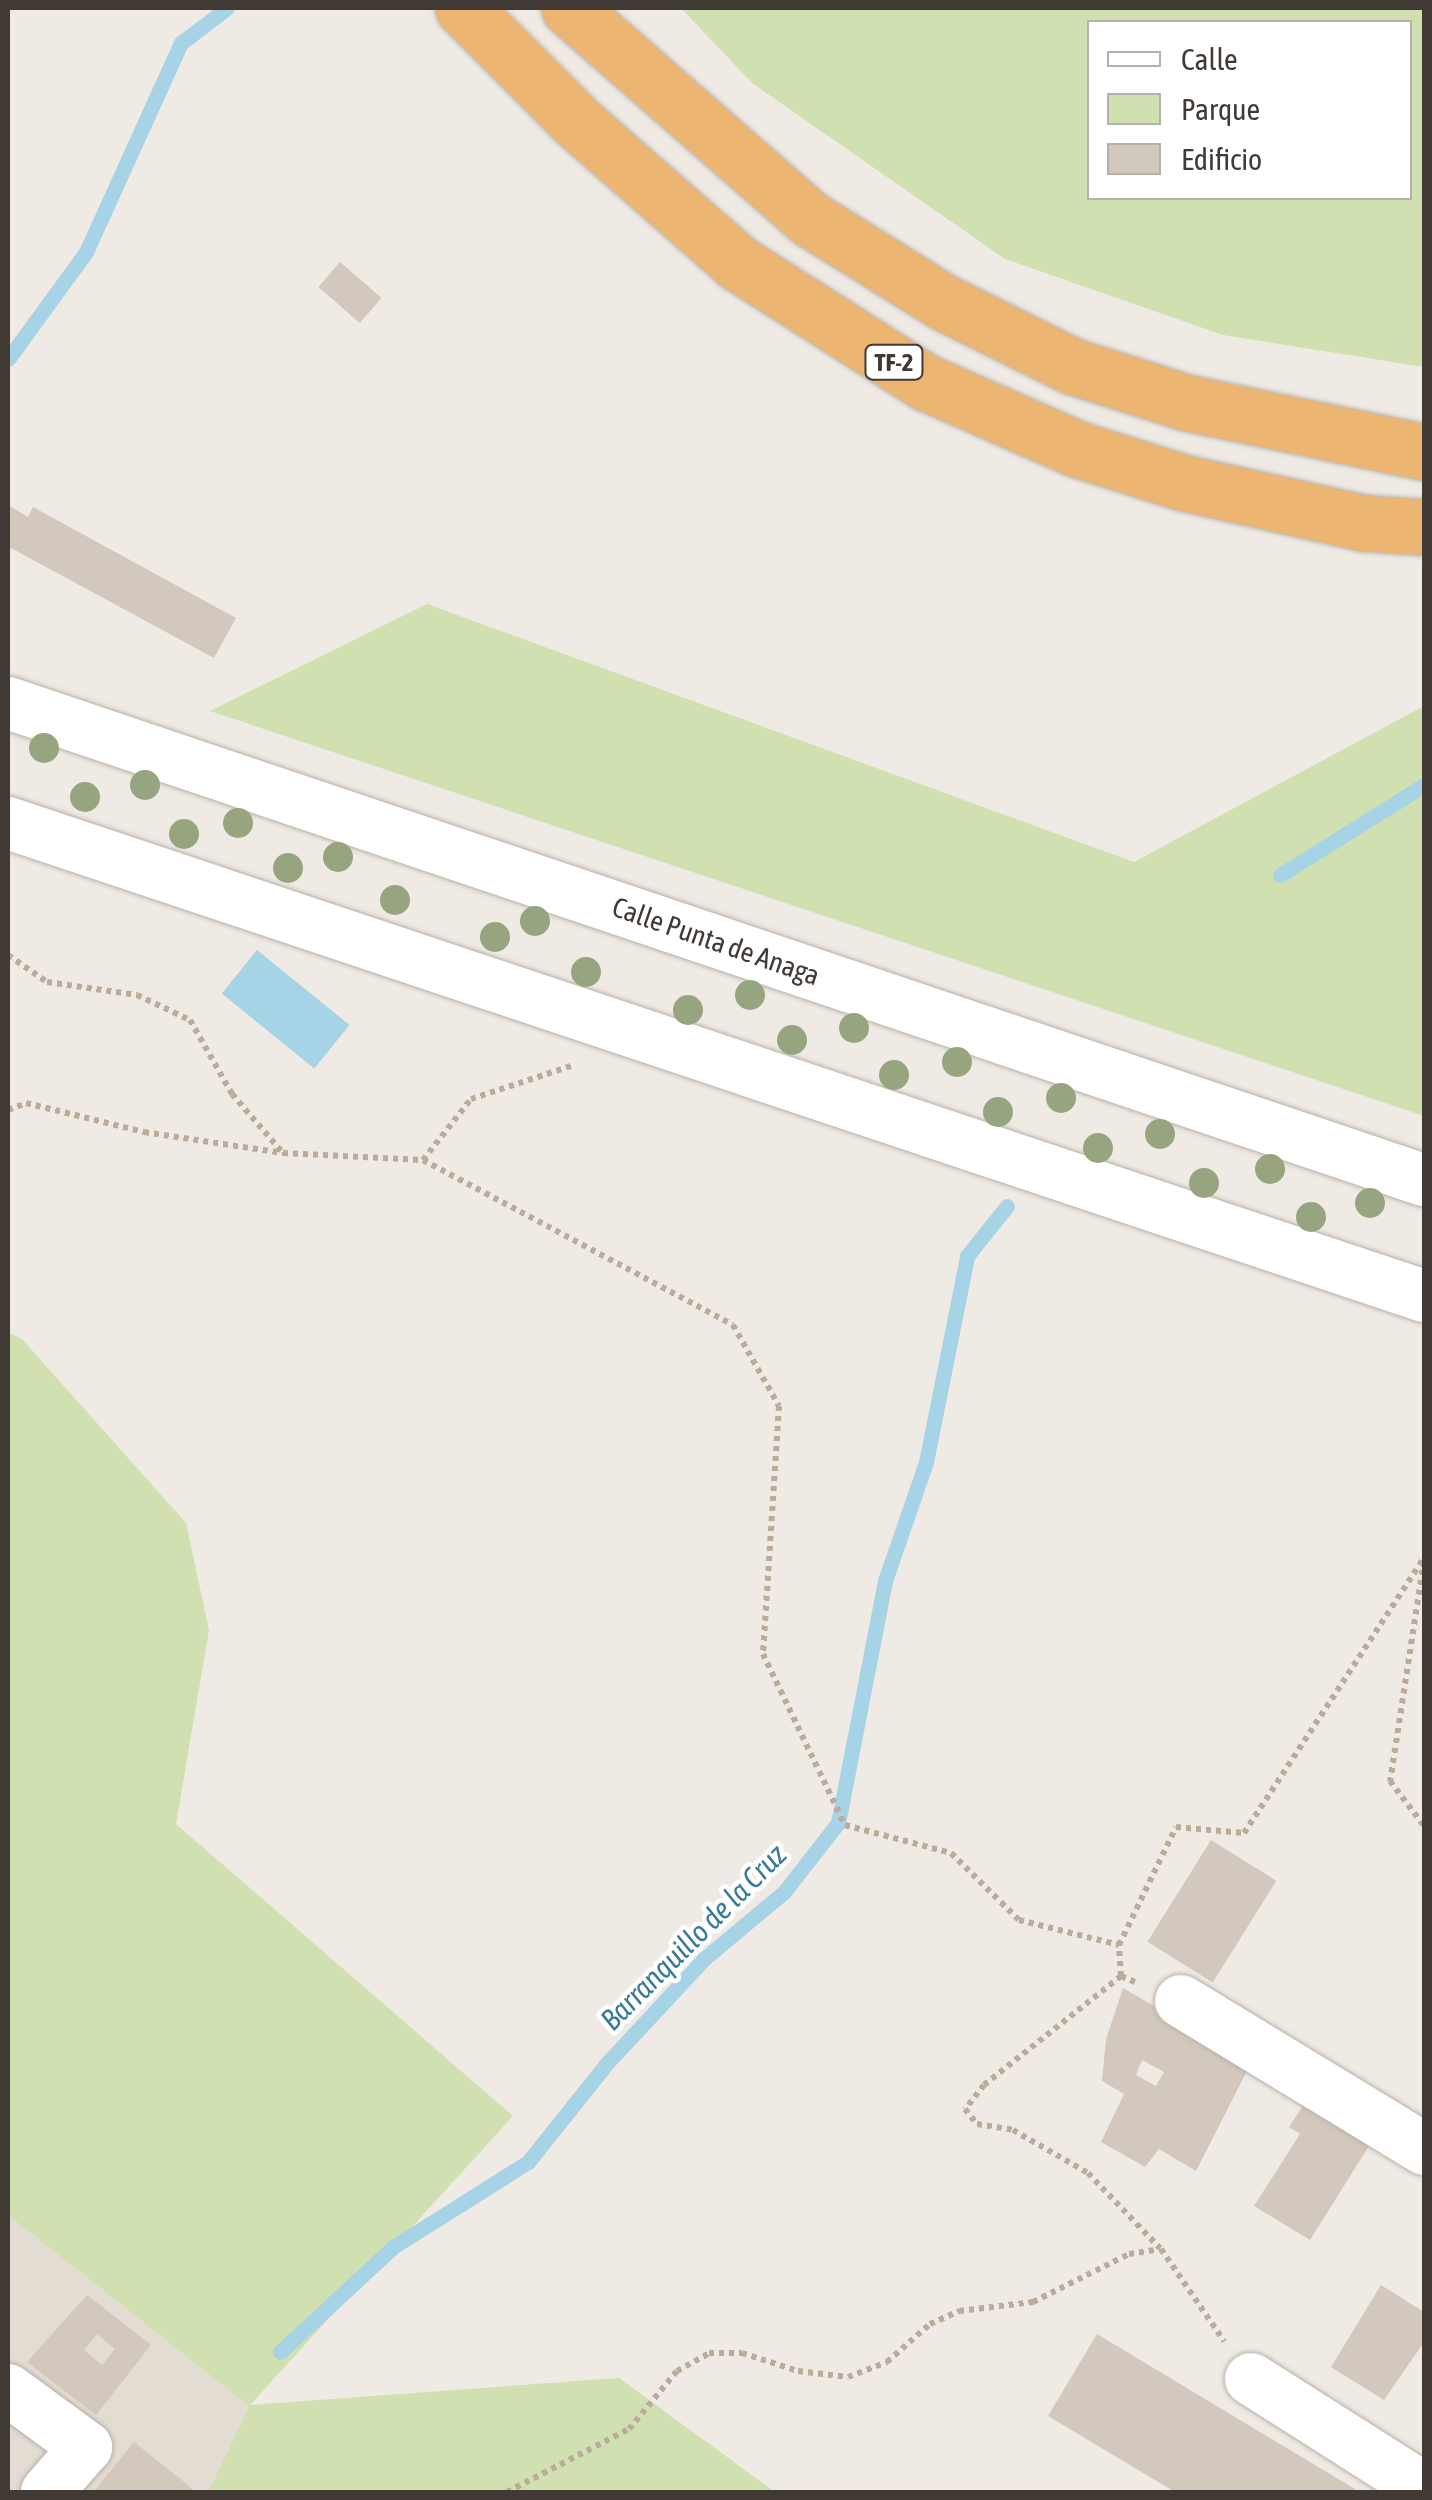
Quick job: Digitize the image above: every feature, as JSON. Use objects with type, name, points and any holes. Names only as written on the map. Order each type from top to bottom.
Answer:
[{"type":"highway","name":"TF-2","points":[[463,8],[577,122],[738,263],[925,382],[1077,450],[1185,482],[1364,523],[1424,527]]},
{"type":"highway","points":[[570,8],[810,219],[945,303],[1072,366],[1188,403],[1424,452]]},
{"type":"street","name":"Calle Punta de Anaga","points":[[8,703],[1424,1180]]},
{"type":"street","points":[[8,823],[1424,1296]]},
{"type":"street","points":[[1181,2001],[1424,2150]]},
{"type":"street","points":[[1251,2379],[1424,2489]]},
{"type":"street","points":[[8,2390],[86,2447],[46,2492]]},
{"type":"path","points":[[8,955],[47,982],[137,995],[190,1020],[232,1094],[282,1152]]},
{"type":"path","points":[[423,1160],[471,1099],[642,1036]]},
{"type":"path","points":[[8,1110],[26,1103],[144,1132],[282,1152],[423,1160],[733,1324],[779,1406],[763,1654],[845,1825],[952,1853],[1018,1920],[1119,1944]]},
{"type":"path","points":[[1121,1976],[1119,1944],[1176,1828],[1244,1832],[1424,1559]]},
{"type":"path","points":[[1424,1559],[1390,1781],[1424,1826]]},
{"type":"path","points":[[1121,1976],[1181,2001]]},
{"type":"path","points":[[1121,1976],[984,2085],[965,2110],[977,2124],[1013,2130],[1088,2172],[1161,2249],[1251,2379]]},
{"type":"path","points":[[507,2492],[628,2430],[677,2371],[709,2353],[742,2352],[798,2371],[848,2377],[887,2362],[930,2324],[959,2311],[1034,2302],[1129,2254],[1161,2249]]},
{"type":"shaded area","points":[[8,2215],[249,2406],[208,2492],[8,2492]]},
{"type":"green space","points":[[681,8],[1424,8],[1424,367],[1223,335],[1005,259],[752,83]]},
{"type":"green space","points":[[427,604],[1134,862],[1424,706],[1424,1116],[210,711]]},
{"type":"green space","points":[[8,1332],[22,1339],[186,1523],[209,1630],[176,1824],[513,2116],[250,2405],[619,2378],[775,2492],[208,2492],[249,2406],[8,2215]]},
{"type":"water","points":[[257,950],[349,1025],[314,1068],[222,994]]},
{"type":"building","points":[[340,262],[382,298],[360,323],[318,287]]},
{"type":"building","points":[[8,505],[28,517],[33,507],[236,618],[214,658],[11,548],[8,555]]},
{"type":"building","points":[[1211,1840],[1276,1881],[1213,1983],[1147,1942]]},
{"type":"building","points":[[1123,1988],[1251,2063],[1196,2171],[1159,2149],[1145,2167],[1101,2142],[1124,2094],[1102,2081],[1106,2039]],"holes":[[[1142,2060],[1164,2072],[1156,2086],[1136,2075]]]},
{"type":"building","points":[[1309,2097],[1374,2138],[1310,2240],[1254,2206],[1300,2134],[1289,2127]]},
{"type":"building","points":[[1381,2285],[1424,2312],[1424,2342],[1384,2400],[1331,2367]]},
{"type":"building","points":[[87,2295],[151,2345],[96,2415],[27,2362]],"holes":[[[97,2334],[115,2349],[102,2365],[84,2350]]]},
{"type":"building","points":[[1097,2334],[1360,2492],[1175,2492],[1048,2416]]},
{"type":"building","points":[[134,2442],[183,2481],[195,2492],[93,2492]]},
{"type":"waterway","points":[[8,359],[86,252],[181,43],[227,8]]},
{"type":"waterway","name":"Barranquillo de la Cruz","points":[[1280,875],[1424,785]]},
{"type":"waterway","name":"Barranquillo de la Cruz","points":[[280,2352],[393,2247],[528,2162],[607,2063],[705,1958],[784,1892],[838,1823],[885,1581],[926,1462],[967,1256],[1007,1206]]}]
